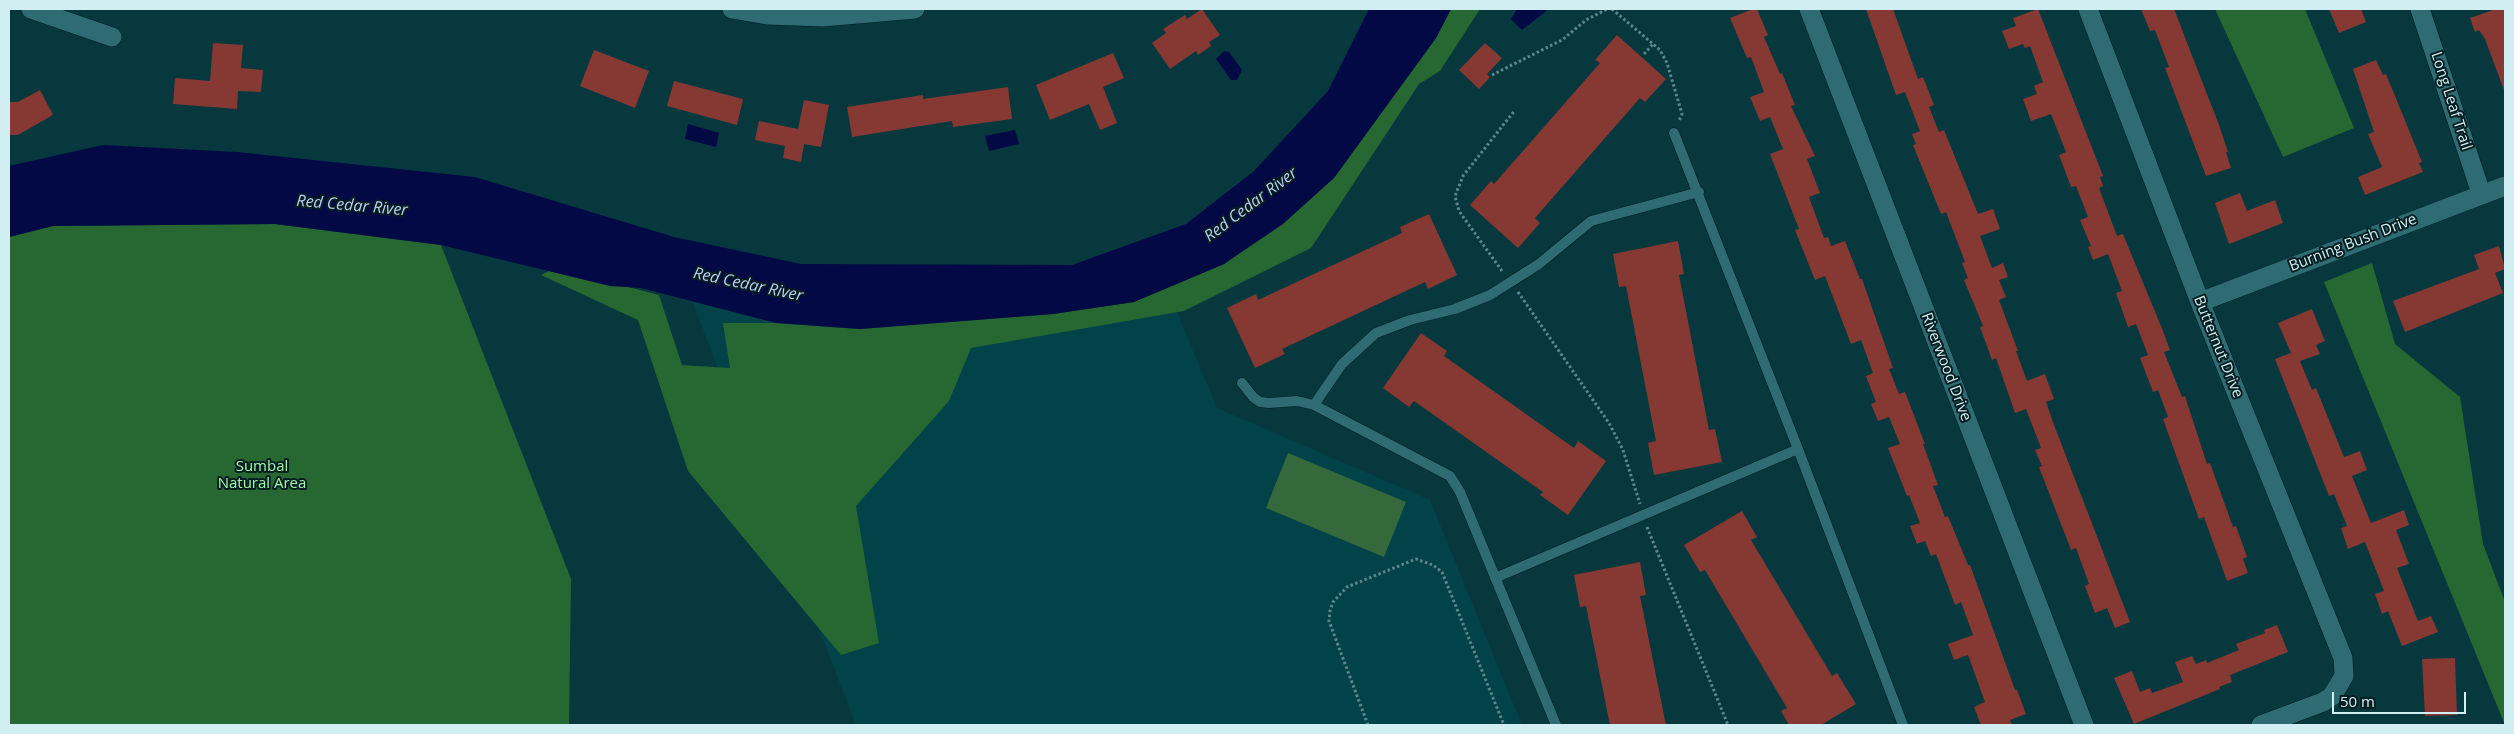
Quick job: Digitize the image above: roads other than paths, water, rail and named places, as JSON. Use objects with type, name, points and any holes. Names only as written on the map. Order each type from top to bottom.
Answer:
[{"type":"street","points":[[31,9],[112,37]]},
{"type":"street","points":[[732,9],[767,16],[824,17],[915,9]]},
{"type":"street","name":"Riverwood Drive","points":[[1809,9],[2084,725]]},
{"type":"street","name":"Butternut Drive","points":[[2088,9],[2200,302],[2343,658],[2344,676],[2341,684],[2332,696],[2323,702],[2261,725]]},
{"type":"street","name":"Long Leaf Trail","points":[[2420,9],[2481,193]]},
{"type":"street","name":"Burning Bush Drive","points":[[2200,302],[2481,193],[2505,186]]},
{"type":"lane","points":[[1674,133],[1699,192],[1903,725]]},
{"type":"lane","points":[[1314,405],[1342,364],[1376,333],[1410,320],[1462,307],[1511,283],[1539,264],[1579,228],[1591,221],[1699,192]]},
{"type":"lane","points":[[1242,383],[1253,397],[1264,403],[1297,401],[1314,405],[1450,476],[1460,492],[1556,725]]},
{"type":"lane","points":[[1496,578],[1798,449]]},
{"type":"water","name":"Red Cedar River","points":[[1369,9],[1451,9],[1436,38],[1334,178],[1283,224],[1224,264],[1134,302],[1053,314],[860,329],[776,323],[641,288],[610,286],[441,245],[275,224],[53,226],[9,237],[9,166],[103,145],[237,152],[475,177],[674,237],[801,264],[1072,265],[1186,224],[1254,171],[1328,91]]},
{"type":"water","points":[[1517,9],[1549,9],[1522,30],[1511,19]]},
{"type":"water","points":[[1224,51],[1229,52],[1242,70],[1237,80],[1231,80],[1216,59]]},
{"type":"water","points":[[688,124],[719,133],[716,147],[685,139]]},
{"type":"water","points":[[1015,130],[1019,144],[989,151],[985,136]]},
{"type":"park label","name":"Sumbal Natural Area","points":[[262,476]]}]
